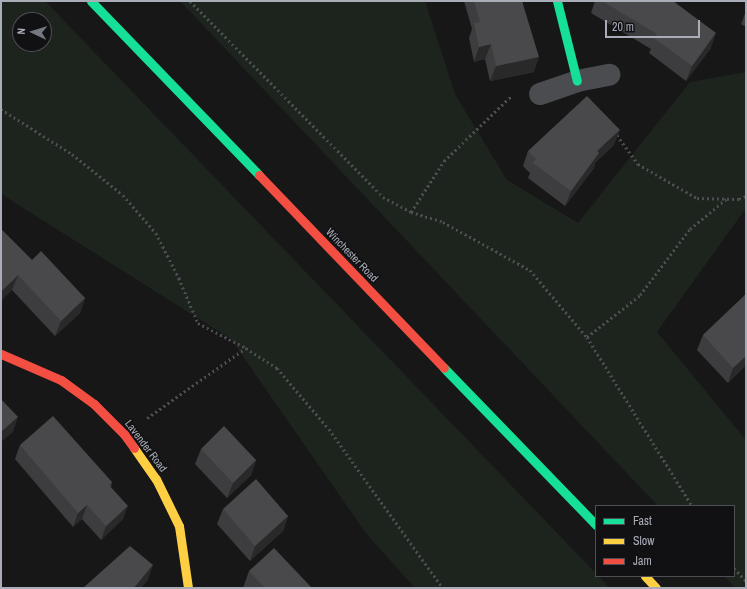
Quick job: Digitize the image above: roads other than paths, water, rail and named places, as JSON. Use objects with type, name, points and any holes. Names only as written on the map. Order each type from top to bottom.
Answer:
[{"type":"main road","name":"Winchester Road","points":[[91,1],[595,524]]},
{"type":"main road","points":[[558,1],[577,81]]},
{"type":"main road","name":"Lavender Road","points":[[1,354],[61,380],[94,404],[124,434],[156,479],[179,526],[188,588]]},
{"type":"main road","points":[[646,577],[656,588]]},
{"type":"street","points":[[540,94],[577,81],[609,75]]}]
